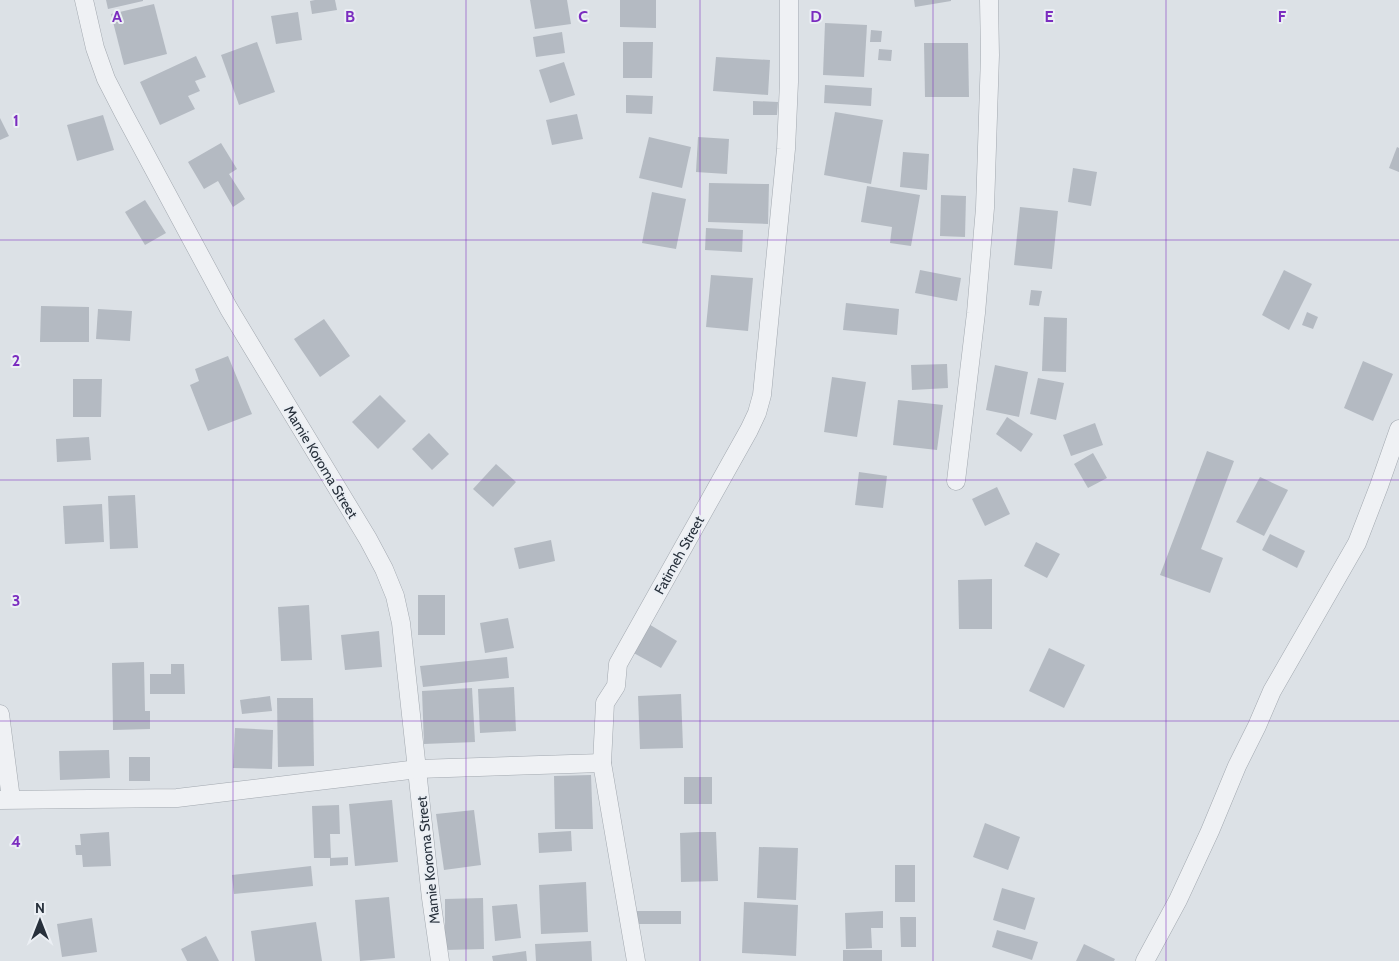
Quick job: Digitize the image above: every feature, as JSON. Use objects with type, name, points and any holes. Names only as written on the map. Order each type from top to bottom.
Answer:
[{"type":"street","name":"Mamie Koroma Street","points":[[84,0],[95,48],[106,78],[124,114],[229,309],[368,539],[395,596],[401,623],[431,898],[440,961]]},
{"type":"street","name":"Fatimeh Street","points":[[636,961],[602,763],[605,703],[616,686],[618,664],[758,413],[762,395],[786,149],[789,82],[788,0]]},
{"type":"street","points":[[956,481],[975,322],[985,208],[990,54],[989,0]]},
{"type":"street","points":[[1146,961],[1178,900],[1272,691],[1357,542],[1380,486],[1399,429]]},
{"type":"street","points":[[0,714],[6,799],[177,798],[418,768],[602,763]]},
{"type":"building","points":[[106,0],[143,0],[143,1],[108,9]]},
{"type":"building","points":[[335,0],[337,10],[312,14],[310,1]]},
{"type":"building","points":[[530,0],[567,0],[571,24],[535,29]]},
{"type":"building","points":[[620,0],[656,0],[656,28],[620,27]]},
{"type":"building","points":[[914,0],[951,0],[951,1],[915,7]]},
{"type":"building","points":[[154,4],[167,54],[124,65],[111,14]]},
{"type":"building","points":[[298,12],[302,40],[276,44],[271,16]]},
{"type":"building","points":[[825,23],[867,25],[864,77],[823,75]]},
{"type":"building","points":[[871,30],[882,31],[881,42],[870,42]]},
{"type":"building","points":[[562,32],[565,53],[536,57],[533,37]]},
{"type":"building","points":[[257,42],[275,92],[239,105],[221,55]]},
{"type":"building","points":[[623,42],[653,42],[652,78],[623,78]]},
{"type":"building","points":[[924,43],[968,43],[969,97],[925,97]]},
{"type":"building","points":[[879,49],[892,50],[891,61],[878,60]]},
{"type":"building","points":[[196,56],[206,77],[195,81],[200,91],[188,96],[195,109],[160,125],[140,82]]},
{"type":"building","points":[[716,57],[770,60],[768,95],[713,91]]},
{"type":"building","points":[[564,62],[575,95],[550,103],[539,70]]},
{"type":"building","points":[[825,85],[872,88],[871,106],[824,103]]},
{"type":"building","points":[[626,95],[653,96],[652,114],[626,113]]},
{"type":"building","points":[[753,101],[778,102],[777,115],[753,115]]},
{"type":"building","points":[[835,112],[883,120],[871,184],[824,175]]},
{"type":"building","points":[[577,114],[583,139],[552,145],[546,120]]},
{"type":"building","points":[[103,115],[114,150],[77,161],[67,125]]},
{"type":"building","points":[[0,118],[9,136],[0,140]]},
{"type":"building","points":[[649,137],[691,147],[682,188],[639,178]]},
{"type":"building","points":[[698,137],[729,139],[727,174],[696,172]]},
{"type":"building","points":[[221,143],[237,169],[229,174],[245,199],[233,207],[218,181],[204,189],[188,162]]},
{"type":"building","points":[[1397,147],[1399,148],[1399,172],[1389,168]]},
{"type":"building","points":[[903,152],[929,154],[927,190],[900,187]]},
{"type":"building","points":[[1073,168],[1097,172],[1091,206],[1068,202]]},
{"type":"building","points":[[709,183],[769,184],[768,224],[708,222]]},
{"type":"building","points":[[867,186],[920,195],[911,246],[890,243],[892,227],[861,222]]},
{"type":"building","points":[[652,192],[686,199],[676,249],[642,243]]},
{"type":"building","points":[[941,195],[966,196],[965,237],[940,236]]},
{"type":"building","points":[[145,200],[166,233],[145,245],[125,212]]},
{"type":"building","points":[[1020,207],[1058,211],[1052,269],[1014,265]]},
{"type":"building","points":[[706,228],[743,230],[742,252],[705,250]]},
{"type":"building","points":[[920,270],[961,278],[957,301],[915,293]]},
{"type":"building","points":[[1284,270],[1312,284],[1289,330],[1262,315]]},
{"type":"building","points":[[711,275],[753,278],[748,331],[706,327]]},
{"type":"building","points":[[1031,290],[1042,291],[1039,306],[1029,305]]},
{"type":"building","points":[[846,303],[899,309],[897,335],[843,330]]},
{"type":"building","points":[[41,306],[89,307],[89,342],[40,342]]},
{"type":"building","points":[[98,309],[132,311],[130,341],[96,339]]},
{"type":"building","points":[[1307,312],[1318,317],[1313,329],[1302,325]]},
{"type":"building","points":[[1044,317],[1067,318],[1066,372],[1042,371]]},
{"type":"building","points":[[324,319],[350,356],[320,377],[294,339]]},
{"type":"building","points":[[228,356],[252,414],[208,431],[190,385],[199,381],[195,369]]},
{"type":"building","points":[[1363,361],[1393,374],[1373,421],[1344,408]]},
{"type":"building","points":[[947,364],[948,388],[912,390],[911,365]]},
{"type":"building","points":[[995,365],[1028,372],[1019,417],[986,410]]},
{"type":"building","points":[[832,377],[866,382],[857,437],[824,432]]},
{"type":"building","points":[[1038,378],[1064,383],[1056,420],[1030,414]]},
{"type":"building","points":[[73,379],[102,379],[101,417],[73,417]]},
{"type":"building","points":[[380,395],[406,421],[378,449],[352,422]]},
{"type":"building","points":[[898,400],[943,405],[937,450],[893,445]]},
{"type":"building","points":[[1007,417],[1033,434],[1021,452],[996,434]]},
{"type":"building","points":[[1095,423],[1103,445],[1071,456],[1063,435]]},
{"type":"building","points":[[429,433],[449,454],[432,470],[412,449]]},
{"type":"building","points":[[89,437],[91,460],[57,462],[56,439]]},
{"type":"building","points":[[1207,451],[1234,461],[1201,549],[1223,558],[1210,593],[1160,575]]},
{"type":"building","points":[[1093,453],[1107,478],[1088,488],[1074,464]]},
{"type":"building","points":[[496,464],[516,482],[493,507],[473,489]]},
{"type":"building","points":[[859,472],[887,476],[883,508],[855,505]]},
{"type":"building","points":[[1260,477],[1288,490],[1264,536],[1236,522]]},
{"type":"building","points":[[997,487],[1010,514],[985,526],[972,499]]},
{"type":"building","points":[[135,495],[138,548],[110,549],[108,496]]},
{"type":"building","points":[[102,504],[104,542],[65,544],[63,506]]},
{"type":"building","points":[[1270,534],[1305,551],[1297,568],[1262,550]]},
{"type":"building","points":[[551,540],[555,561],[519,569],[514,548]]},
{"type":"building","points":[[1036,542],[1060,554],[1047,578],[1024,566]]},
{"type":"building","points":[[992,579],[992,629],[959,629],[958,580]]},
{"type":"building","points":[[418,595],[445,595],[445,635],[418,635]]},
{"type":"building","points":[[309,605],[312,660],[281,661],[278,607]]},
{"type":"building","points":[[508,618],[514,648],[485,653],[480,623]]},
{"type":"building","points":[[647,623],[677,641],[661,668],[630,651]]},
{"type":"building","points":[[379,631],[382,667],[345,670],[341,635]]},
{"type":"building","points":[[1049,648],[1085,665],[1064,708],[1029,691]]},
{"type":"building","points":[[507,657],[509,678],[423,687],[420,666]]},
{"type":"building","points":[[144,662],[145,711],[150,711],[150,729],[113,730],[112,663]]},
{"type":"building","points":[[171,664],[184,664],[185,694],[150,694],[150,674],[171,674]]},
{"type":"building","points":[[514,687],[516,731],[480,733],[478,689]]},
{"type":"building","points":[[472,688],[475,742],[424,744],[422,691]]},
{"type":"building","points":[[681,694],[683,748],[640,749],[638,696]]},
{"type":"building","points":[[270,696],[272,711],[242,714],[240,700]]},
{"type":"building","points":[[277,698],[313,698],[314,766],[278,767]]},
{"type":"building","points":[[235,728],[273,730],[272,769],[233,768]]},
{"type":"building","points":[[109,750],[110,778],[60,780],[59,751]]},
{"type":"building","points":[[129,757],[150,757],[150,781],[129,781]]},
{"type":"building","points":[[591,775],[593,829],[555,829],[554,776]]},
{"type":"building","points":[[684,777],[712,777],[712,804],[684,804]]},
{"type":"building","points":[[392,800],[398,862],[355,866],[349,804]]},
{"type":"building","points":[[339,805],[340,834],[330,834],[331,858],[314,858],[312,806]]},
{"type":"building","points":[[474,810],[481,865],[444,870],[436,814]]},
{"type":"building","points":[[985,823],[1020,837],[1008,870],[973,857]]},
{"type":"building","points":[[571,831],[572,851],[539,853],[538,833]]},
{"type":"building","points":[[109,832],[111,866],[83,867],[82,855],[76,855],[75,845],[81,845],[80,834]]},
{"type":"building","points":[[716,832],[718,881],[681,882],[680,833]]},
{"type":"building","points":[[759,847],[798,848],[796,900],[757,898]]},
{"type":"building","points":[[348,857],[348,865],[330,866],[330,858]]},
{"type":"building","points":[[895,865],[915,865],[915,902],[895,902]]},
{"type":"building","points":[[311,866],[313,886],[234,894],[232,875]]},
{"type":"building","points":[[586,882],[588,932],[541,934],[539,885]]},
{"type":"building","points":[[1002,888],[1035,898],[1025,930],[993,920]]},
{"type":"building","points":[[389,897],[395,958],[360,961],[355,900]]},
{"type":"building","points":[[483,898],[484,949],[445,950],[445,899]]},
{"type":"building","points":[[744,902],[798,905],[796,956],[742,953]]},
{"type":"building","points":[[517,904],[521,938],[495,941],[492,906]]},
{"type":"building","points":[[631,911],[681,911],[681,924],[631,924]]},
{"type":"building","points":[[883,911],[883,928],[871,928],[872,948],[846,949],[845,913]]},
{"type":"building","points":[[900,917],[916,917],[916,947],[901,947]]},
{"type":"building","points":[[92,918],[97,952],[62,957],[57,924]]},
{"type":"building","points":[[316,922],[322,961],[255,961],[251,931]]},
{"type":"building","points":[[997,930],[1038,942],[1032,960],[992,947]]},
{"type":"building","points":[[206,936],[219,961],[187,961],[181,949]]},
{"type":"building","points":[[591,941],[592,961],[536,961],[535,944]]},
{"type":"building","points":[[1084,944],[1115,959],[1114,961],[1076,961]]},
{"type":"building","points":[[843,950],[882,950],[882,961],[843,961]]},
{"type":"building","points":[[526,951],[527,961],[493,961],[492,956]]}]
